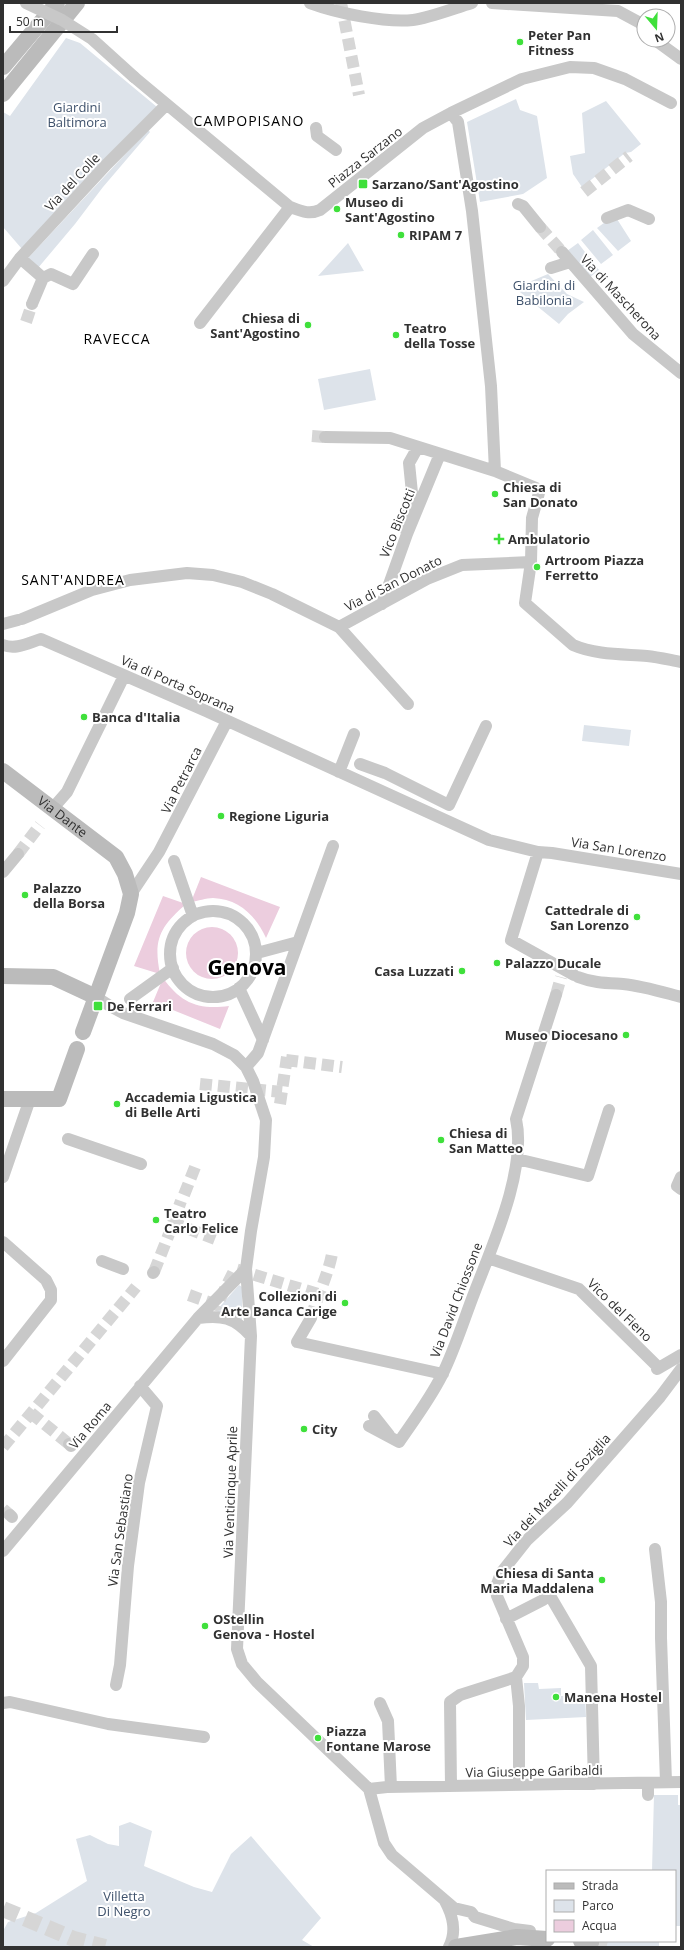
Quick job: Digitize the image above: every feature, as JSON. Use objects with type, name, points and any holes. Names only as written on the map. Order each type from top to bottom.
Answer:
[{"type":"street","points":[[26,3],[62,20],[92,39],[166,105],[290,207],[200,323]]},
{"type":"street","points":[[3,54],[47,3]]},
{"type":"street","points":[[3,67],[57,3]]},
{"type":"street","points":[[3,94],[77,3]]},
{"type":"street","points":[[310,3],[339,11],[399,21],[415,20],[472,3]]},
{"type":"street","points":[[493,4],[618,11],[636,20]]},
{"type":"street","points":[[3,83],[30,50],[33,43],[34,30]]},
{"type":"street","points":[[666,48],[681,59]]},
{"type":"street","name":"Piazza Sarzano","points":[[290,207],[305,213],[313,213],[320,210],[423,128],[522,79],[570,67],[594,68],[625,79],[671,103]]},
{"type":"street","name":"Via del Colle","points":[[3,281],[20,258],[106,163],[166,105]]},
{"type":"street","points":[[451,113],[458,122],[484,292],[491,386],[495,471]]},
{"type":"street","points":[[316,128],[317,136],[336,150]]},
{"type":"street","points":[[518,204],[523,206],[540,227]]},
{"type":"street","points":[[607,218],[628,210],[649,218]]},
{"type":"street","name":"Via di Mascherona","points":[[562,252],[633,334],[681,373]]},
{"type":"street","points":[[32,304],[43,278],[51,274],[73,284],[93,254]]},
{"type":"street","points":[[20,258],[43,278]]},
{"type":"street","points":[[551,268],[570,262]]},
{"type":"street","points":[[325,437],[390,438],[495,471],[538,490],[539,497],[532,518],[531,562],[525,603],[573,645],[579,648],[602,653],[648,656],[681,662]]},
{"type":"street","points":[[402,528],[412,493],[409,463],[418,447]]},
{"type":"street","name":"Vico Biscotti","points":[[382,604],[407,534],[440,454]]},
{"type":"street","name":"Via di San Donato","points":[[339,627],[428,579],[462,565],[531,562]]},
{"type":"street","points":[[3,624],[55,606],[92,590],[118,583],[187,573],[213,575],[242,582],[272,594],[339,627],[408,704]]},
{"type":"street","name":"Via di Porta Soprana","points":[[3,645],[10,648],[40,639],[227,721],[489,840],[538,852]]},
{"type":"street","points":[[53,808],[67,792],[124,676]]},
{"type":"street","name":"Via Petrarca","points":[[131,894],[159,852],[227,721]]},
{"type":"street","points":[[360,764],[385,773],[449,805],[486,726]]},
{"type":"street","points":[[339,772],[354,734]]},
{"type":"street","name":"Via Dante","points":[[3,771],[101,843],[116,857],[121,864],[131,894]]},
{"type":"street","points":[[3,976],[53,977],[96,996],[123,1013],[213,1044],[234,1055],[246,1067],[258,1053],[333,846]]},
{"type":"street","points":[[538,852],[511,940],[569,975],[607,984],[623,984],[661,991],[681,997]]},
{"type":"street","name":"Via San Lorenzo","points":[[538,852],[681,874]]},
{"type":"street","points":[[3,872],[18,854]]},
{"type":"street","points":[[174,861],[193,916]]},
{"type":"street","points":[[83,1032],[127,913],[131,894]]},
{"type":"street","points":[[207,911],[223,912],[234,916],[245,924],[253,936],[257,953],[255,964],[250,976],[239,988],[226,995],[212,997],[199,995],[188,989],[177,977],[173,968],[171,948],[174,935],[185,922],[193,916],[207,911]]},
{"type":"street","points":[[257,953],[298,942]]},
{"type":"street","points":[[130,999],[173,968]]},
{"type":"street","points":[[239,988],[263,1040]]},
{"type":"street","name":"Via David Chiossone","points":[[371,1421],[395,1440],[427,1402],[443,1374],[488,1258],[508,1201],[517,1159],[519,1133],[516,1119],[556,995]]},
{"type":"street","points":[[3,1099],[59,1099],[77,1049]]},
{"type":"street","name":"Via Venticinque Aprile","points":[[246,1067],[253,1081],[266,1120],[264,1157],[246,1269],[250,1336],[237,1649],[242,1664],[257,1682],[369,1789]]},
{"type":"street","points":[[3,1177],[30,1099]]},
{"type":"street","points":[[517,1159],[588,1176],[608,1110]]},
{"type":"street","points":[[68,1139],[141,1164]]},
{"type":"street","points":[[3,1242],[46,1280],[51,1290],[51,1300],[3,1361]]},
{"type":"street","name":"Vico del Fieno","points":[[488,1258],[579,1289],[658,1369],[681,1355]]},
{"type":"street","points":[[102,1261],[123,1269]]},
{"type":"street","points":[[198,1318],[246,1269]]},
{"type":"street","points":[[198,1318],[216,1316],[231,1320],[242,1326],[250,1336]]},
{"type":"street","name":"Via Roma","points":[[3,1551],[198,1318]]},
{"type":"street","points":[[311,1318],[297,1342],[443,1374]]},
{"type":"street","name":"Via dei Macelli di Soziglia","points":[[516,1677],[523,1666],[523,1657],[499,1604],[496,1587],[498,1579],[527,1540],[567,1503],[670,1384],[681,1369]]},
{"type":"street","name":"Via San Sebastiano","points":[[116,1685],[120,1665],[128,1566],[142,1471],[157,1406],[140,1386]]},
{"type":"street","points":[[655,1549],[661,1602],[660,1638],[666,1782]]},
{"type":"street","points":[[506,1619],[543,1600],[549,1594],[591,1666],[594,1784]]},
{"type":"street","points":[[451,1786],[450,1702],[460,1695],[516,1677],[519,1706],[520,1785]]},
{"type":"street","points":[[3,1703],[10,1702],[108,1724],[204,1737]]},
{"type":"street","points":[[380,1703],[388,1721],[389,1787],[369,1789],[379,1829],[384,1843],[392,1855],[442,1896],[454,1908],[471,1912],[475,1917],[514,1929],[546,1934]]},
{"type":"street","name":"Via Giuseppe Garibaldi","points":[[389,1787],[594,1784],[648,1789],[666,1782],[681,1782]]},
{"type":"street","points":[[442,1896],[449,1909],[454,1924],[453,1937],[449,1947]]},
{"type":"street","points":[[456,1947],[518,1938],[546,1939]]},
{"type":"street","points":[[512,1947],[546,1942]]},
{"type":"green space","name":"Giardini Baltimora","points":[[66,38],[80,43],[157,107],[22,249],[3,227],[3,112],[10,116]]},
{"type":"green space","points":[[516,99],[520,110],[537,116],[547,178],[523,194],[480,202],[467,122]]},
{"type":"green space","points":[[606,101],[641,144],[631,152],[625,153],[582,187],[573,174],[570,156],[585,153],[582,113]]},
{"type":"green space","points":[[148,130],[150,132],[103,187],[75,224],[38,268],[28,258]]},
{"type":"green space","points":[[617,219],[631,241],[618,251],[597,228],[608,220]]},
{"type":"green space","points":[[593,230],[613,255],[601,264],[581,240]]},
{"type":"green space","points":[[348,243],[364,271],[318,276]]},
{"type":"green space","points":[[578,243],[599,270],[589,278],[567,251]]},
{"type":"green space","name":"Giardini di Babilonia","points":[[548,274],[567,294],[584,302],[568,314],[559,324],[515,288]]},
{"type":"green space","points":[[370,369],[376,400],[324,410],[318,379]]},
{"type":"green space","points":[[584,725],[631,730],[629,746],[582,741]]},
{"type":"green space","points":[[239,1285],[242,1287],[242,1321],[216,1311]]},
{"type":"green space","name":"Manena Hostel","points":[[524,1683],[538,1683],[539,1689],[561,1688],[561,1696],[585,1695],[586,1717],[526,1720]]},
{"type":"green space","points":[[654,1795],[678,1795],[678,1805],[681,1805],[681,1926],[676,1926],[676,1870],[652,1870]]},
{"type":"green space","name":"Villetta Di Negro","points":[[130,1822],[152,1831],[144,1866],[194,1887],[212,1892],[231,1854],[251,1836],[321,1918],[302,1940],[314,1947],[3,1947],[3,1931],[8,1922],[36,1913],[87,1881],[76,1839],[90,1835],[108,1844],[119,1846],[119,1826]]},
{"type":"green space","points":[[594,1942],[659,1942],[659,1947],[593,1947]]},
{"type":"water","points":[[201,877],[280,907],[266,938],[252,916],[239,905],[222,899],[213,898],[191,902]]},
{"type":"water","points":[[163,896],[186,904],[170,920],[161,934],[157,952],[160,974],[134,966]]},
{"type":"water","points":[[212,927],[226,931],[234,939],[238,953],[234,967],[226,975],[212,979],[198,975],[190,967],[186,953],[190,939],[198,931]]},
{"type":"water","points":[[163,978],[170,987],[191,1003],[208,1007],[229,1006],[220,1029],[153,1002]]},
{"type":"tunnel","points":[[341,3],[359,95]]},
{"type":"tunnel","points":[[584,192],[629,156]]},
{"type":"tunnel","points":[[540,227],[562,252]]},
{"type":"tunnel","points":[[26,322],[32,304]]},
{"type":"tunnel","points":[[312,436],[325,437]]},
{"type":"tunnel","points":[[18,854],[40,825]]},
{"type":"tunnel","points":[[556,995],[561,977]]},
{"type":"tunnel","points":[[280,1104],[287,1057]]},
{"type":"tunnel","points":[[286,1060],[342,1067]]},
{"type":"tunnel","points":[[200,1084],[282,1092]]},
{"type":"tunnel","points":[[184,1195],[197,1162]]},
{"type":"tunnel","points":[[173,1223],[181,1201]]},
{"type":"tunnel","points":[[171,1222],[215,1239]]},
{"type":"tunnel","points":[[154,1272],[169,1234]]},
{"type":"tunnel","points":[[311,1318],[332,1254]]},
{"type":"tunnel","points":[[189,1295],[217,1305],[235,1269],[318,1294]]},
{"type":"tunnel","points":[[3,1447],[136,1287]]},
{"type":"tunnel","points":[[31,1413],[69,1444]]},
{"type":"tunnel","points":[[3,1509],[10,1515]]},
{"type":"tunnel","points":[[3,1909],[74,1939],[105,1947]]},
{"type":"tunnel","points":[[591,1943],[608,1947]]},
{"type":"place","name":"Peter Pan Fitness","points":[[520,42]]},
{"type":"place","name":"Sarzano/Sant'Agostino","points":[[363,184]]},
{"type":"place","name":"Museo di Sant'Agostino","points":[[337,209]]},
{"type":"place","name":"RIPAM 7","points":[[401,235]]},
{"type":"place","name":"Chiesa di Sant'Agostino","points":[[308,325]]},
{"type":"place","name":"Teatro della Tosse","points":[[396,335]]},
{"type":"place","name":"Chiesa di San Donato","points":[[495,494]]},
{"type":"place","name":"Ambulatorio","points":[[499,539]]},
{"type":"place","name":"Artroom Piazza Ferretto","points":[[537,567]]},
{"type":"place","name":"Banca d'Italia","points":[[84,717]]},
{"type":"place","name":"Regione Liguria","points":[[221,816]]},
{"type":"place","name":"Palazzo della Borsa","points":[[25,895]]},
{"type":"place","name":"Cattedrale di San Lorenzo","points":[[637,917]]},
{"type":"place","name":"Palazzo Ducale","points":[[497,963]]},
{"type":"place","name":"Casa Luzzati","points":[[462,971]]},
{"type":"place","name":"De Ferrari","points":[[98,1006]]},
{"type":"place","name":"Museo Diocesano","points":[[626,1035]]},
{"type":"place","name":"Accademia Ligustica di Belle Arti","points":[[117,1104]]},
{"type":"place","name":"Chiesa di San Matteo","points":[[441,1140]]},
{"type":"place","name":"Teatro Carlo Felice","points":[[156,1220]]},
{"type":"place","name":"Collezioni di Arte Banca Carige","points":[[345,1303]]},
{"type":"place","name":"City","points":[[304,1429]]},
{"type":"place","name":"Chiesa di Santa Maria Maddalena","points":[[602,1580]]},
{"type":"place","name":"OStellin Genova - Hostel","points":[[205,1626]]},
{"type":"place","name":"Manena Hostel","points":[[556,1697]]},
{"type":"place","name":"Piazza Fontane Marose","points":[[318,1738]]},
{"type":"district","name":"CAMPOPISANO","points":[[249,120]]},
{"type":"district","name":"RAVECCA","points":[[117,338]]},
{"type":"district","name":"SANT'ANDREA","points":[[73,579]]},
{"type":"district","name":"Genova","points":[[247,967]]}]
